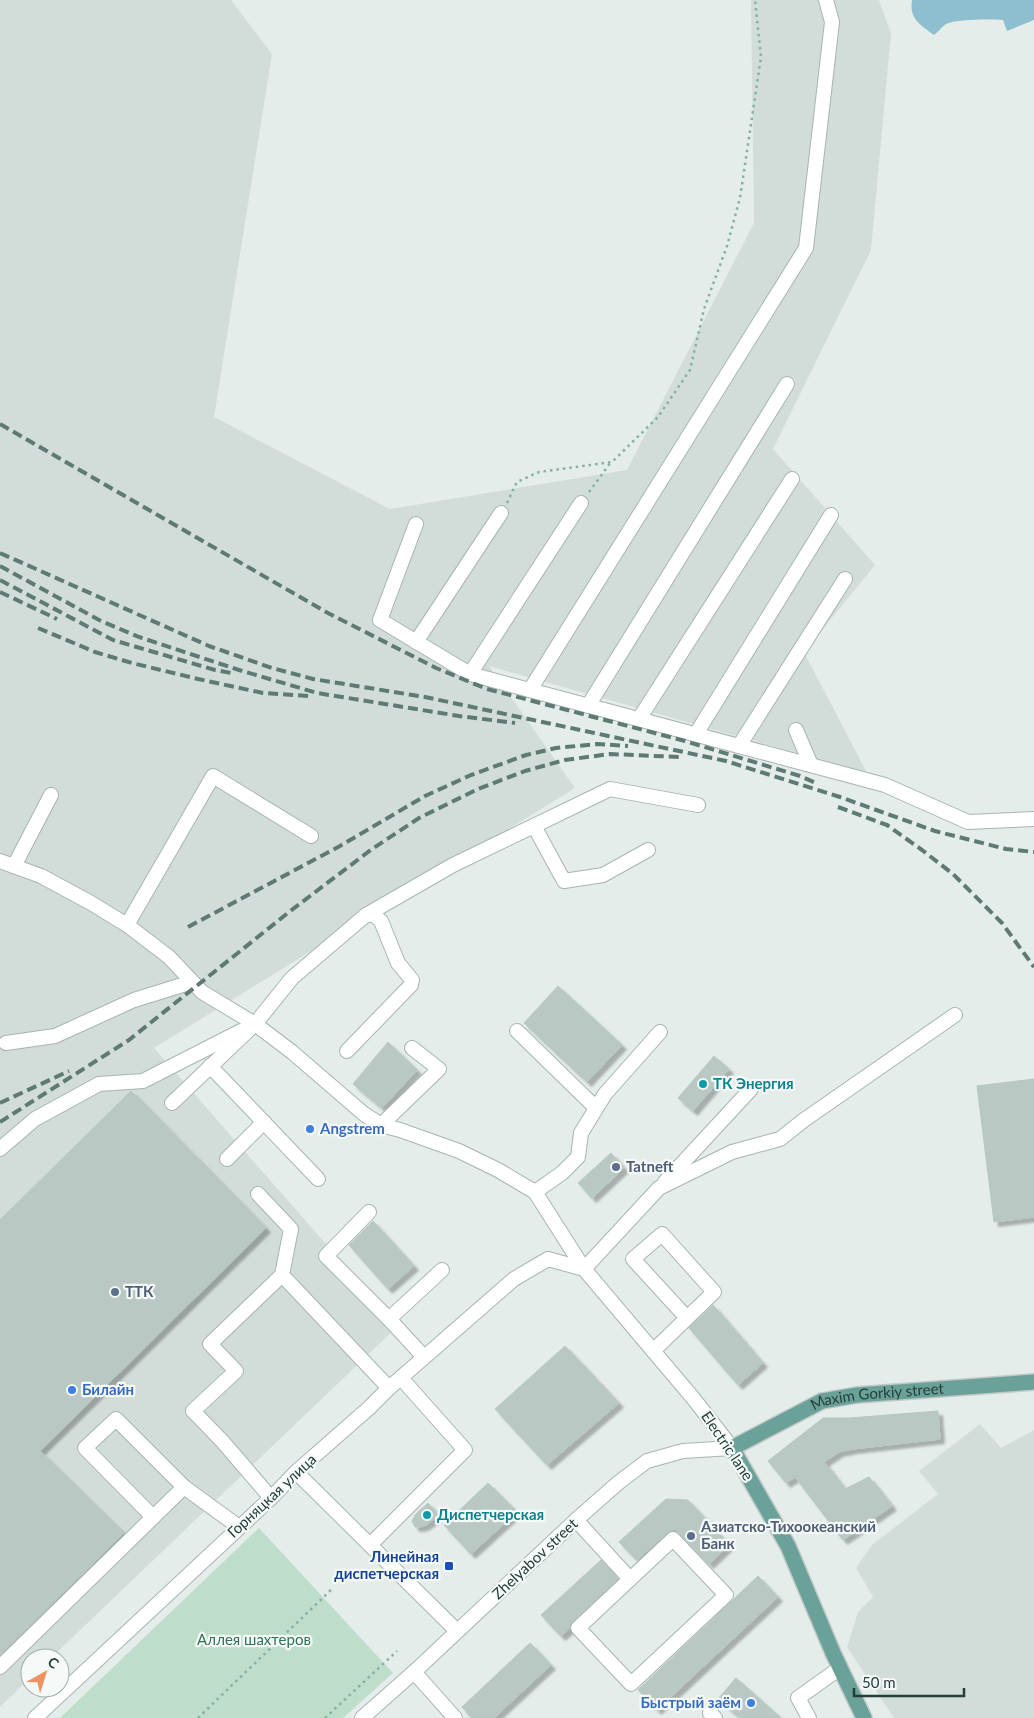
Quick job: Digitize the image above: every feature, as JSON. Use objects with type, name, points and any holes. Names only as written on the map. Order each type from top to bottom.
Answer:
[{"type":"main road","name":"Maxim Gorkiy street","points":[[732,1448],[822,1401],[857,1394],[1034,1382]]},
{"type":"main road","name":"Electric lane","points":[[732,1448],[788,1546],[840,1668],[864,1718]]},
{"type":"street","points":[[530,690],[806,248],[832,22],[826,0]]},
{"type":"street","points":[[588,706],[787,384]]},
{"type":"street","points":[[639,719],[792,479]]},
{"type":"street","points":[[470,674],[581,503]]},
{"type":"street","points":[[416,642],[501,513]]},
{"type":"street","points":[[696,734],[831,515]]},
{"type":"street","points":[[416,524],[380,620],[470,674],[885,785],[968,822],[1034,819]]},
{"type":"street","points":[[739,746],[845,579]]},
{"type":"street","points":[[796,730],[811,765]]},
{"type":"street","points":[[127,925],[213,776],[311,836]]},
{"type":"street","points":[[172,1103],[255,1024],[292,978],[366,915],[453,866],[610,790],[698,805]]},
{"type":"street","points":[[14,866],[51,795]]},
{"type":"street","points":[[534,826],[564,881],[602,874],[648,850]]},
{"type":"street","points":[[0,861],[41,876],[127,925],[169,957],[202,992],[255,1024],[292,1052],[364,1114],[381,1126],[400,1130],[459,1151],[498,1170],[535,1192],[562,1173],[578,1157],[581,1133],[605,1094],[660,1032]]},
{"type":"street","points":[[347,1051],[411,985],[412,980],[398,963],[381,921],[374,915],[366,915]]},
{"type":"street","points":[[6,1043],[55,1036],[134,1000],[192,982]]},
{"type":"street","points":[[660,1188],[732,1152],[780,1139],[955,1015]]},
{"type":"street","points":[[0,1149],[35,1119],[99,1084],[142,1081],[255,1024]]},
{"type":"street","points":[[517,1031],[596,1108]]},
{"type":"street","points":[[381,1126],[439,1069],[412,1048]]},
{"type":"street","points":[[210,1066],[318,1179]]},
{"type":"street","points":[[584,1269],[751,1089]]},
{"type":"street","points":[[227,1159],[264,1122]]},
{"type":"street","name":"Electric lane","points":[[535,1192],[584,1269],[693,1398],[732,1448]]},
{"type":"street","points":[[258,1194],[291,1229],[282,1275],[210,1344],[236,1371],[193,1411],[223,1442],[270,1498]]},
{"type":"street","points":[[369,1212],[326,1256],[424,1357]]},
{"type":"street","points":[[653,1351],[714,1292],[662,1234],[633,1259],[687,1318]]},
{"type":"street","name":"Горняцкая улица","points":[[35,1718],[296,1472],[514,1279],[548,1259],[584,1269]]},
{"type":"street","points":[[389,1319],[442,1270]]},
{"type":"street","points":[[282,1275],[389,1388]]},
{"type":"street","points":[[370,1545],[465,1450],[401,1378]]},
{"type":"street","points":[[153,1517],[85,1448],[116,1419],[184,1486],[239,1527]]},
{"type":"street","name":"Zhelyabov street","points":[[362,1718],[414,1672],[576,1520],[646,1461],[683,1451],[732,1448]]},
{"type":"street","points":[[296,1472],[457,1631]]},
{"type":"street","points":[[0,1667],[184,1486]]},
{"type":"street","points":[[576,1520],[630,1579]]},
{"type":"street","points":[[673,1539],[726,1595],[631,1684],[578,1628],[630,1579],[673,1539]]},
{"type":"street","points":[[809,1718],[798,1698],[840,1668]]},
{"type":"street","points":[[414,1672],[455,1718]]},
{"type":"path","points":[[581,503],[612,462],[658,417],[690,370],[704,309],[727,246],[740,198],[761,57],[755,0]]},
{"type":"path","points":[[501,513],[517,482],[539,472],[612,462]]},
{"type":"path","points":[[198,1718],[333,1588]]},
{"type":"path","points":[[325,1718],[397,1651]]},
{"type":"shaded area","points":[[0,0],[231,0],[272,54],[214,417],[390,509],[627,470],[754,223],[751,0],[879,0],[891,33],[871,250],[773,449],[875,565],[804,652],[867,773],[489,666],[575,788],[154,1048],[398,1326],[61,1648],[20,1648],[20,1688],[0,1707]]},
{"type":"shaded area","points":[[980,1424],[1001,1448],[1034,1430],[1034,1718],[894,1718],[847,1647],[858,1612],[873,1597],[856,1568],[872,1545],[938,1494],[919,1471]]},
{"type":"green space","name":"Аллея шахтеров","points":[[259,1528],[393,1673],[343,1718],[60,1718]]},
{"type":"water","points":[[912,0],[1034,0],[1034,20],[1007,31],[1003,20],[951,22],[934,35],[914,17]]},
{"type":"building","points":[[558,986],[622,1045],[587,1082],[524,1023]]},
{"type":"building","points":[[388,1042],[417,1070],[382,1108],[353,1084]]},
{"type":"building","name":"ТК Энергия","points":[[714,1056],[729,1069],[693,1111],[678,1098]]},
{"type":"building","points":[[1034,1079],[1034,1217],[994,1222],[977,1086]]},
{"type":"building","points":[[131,1091],[266,1228],[40,1451],[124,1533],[0,1655],[0,1220]]},
{"type":"building","points":[[611,1153],[624,1168],[592,1198],[578,1183]]},
{"type":"building","points":[[373,1221],[414,1266],[388,1289],[349,1245]]},
{"type":"building","points":[[713,1305],[763,1363],[738,1385],[689,1328]]},
{"type":"building","points":[[565,1346],[619,1403],[547,1465],[495,1409]]},
{"type":"building","points":[[938,1411],[940,1439],[853,1449],[839,1452],[824,1462],[845,1489],[869,1477],[892,1506],[843,1540],[795,1477],[786,1483],[768,1461],[823,1418],[850,1418]]},
{"type":"building","points":[[488,1483],[517,1512],[471,1554],[444,1525]]},
{"type":"building","points":[[666,1499],[688,1500],[729,1545],[709,1564],[675,1529],[667,1533],[637,1560],[619,1542]]},
{"type":"building","name":"Диспетчерская","points":[[428,1503],[439,1515],[426,1525],[415,1527],[412,1521],[416,1514]]},
{"type":"building","points":[[601,1560],[618,1579],[572,1622],[569,1629],[561,1636],[541,1615]]},
{"type":"building","points":[[758,1576],[778,1597],[657,1710],[638,1690]]},
{"type":"building","points":[[530,1643],[551,1665],[494,1718],[472,1718],[462,1707]]},
{"type":"building","points":[[736,1678],[781,1718],[740,1718],[718,1699]]},
{"type":"railway","points":[[0,424],[326,612],[436,668],[487,689],[685,741],[800,776],[818,784]]},
{"type":"railway","points":[[0,553],[209,646],[272,668],[313,679],[425,697],[726,761],[840,797],[935,831],[1006,849],[1034,852]]},
{"type":"railway","points":[[0,566],[101,621],[139,637],[239,670],[317,693],[515,723]]},
{"type":"railway","points":[[0,580],[113,640],[231,673]]},
{"type":"railway","points":[[0,592],[57,619]]},
{"type":"railway","points":[[38,628],[95,652],[132,663],[263,693],[309,696]]},
{"type":"railway","points":[[188,927],[340,846],[425,796],[471,775],[526,755],[556,748],[597,744],[628,746]]},
{"type":"railway","points":[[0,1122],[129,1040],[289,912],[372,849],[419,818],[478,789],[525,771],[565,760],[610,754],[679,757]]},
{"type":"railway","points":[[838,807],[887,825],[953,874],[1002,923],[1034,967]]},
{"type":"railway","points":[[0,1103],[69,1071]]},
{"type":"place","name":"ТК Энергия","points":[[703,1084]]},
{"type":"place","name":"Angstrem","points":[[310,1129]]},
{"type":"place","name":"Tatneft","points":[[616,1167]]},
{"type":"place","name":"ТТК","points":[[115,1292]]},
{"type":"place","name":"Билайн","points":[[72,1390]]},
{"type":"place","name":"Диспетчерская","points":[[427,1515]]},
{"type":"place","name":"Азиатско-Тихоокеанский Банк","points":[[691,1536]]},
{"type":"place","name":"Линейная диспетчерская","points":[[449,1566]]},
{"type":"place","name":"Быстрый заём","points":[[751,1703]]}]
